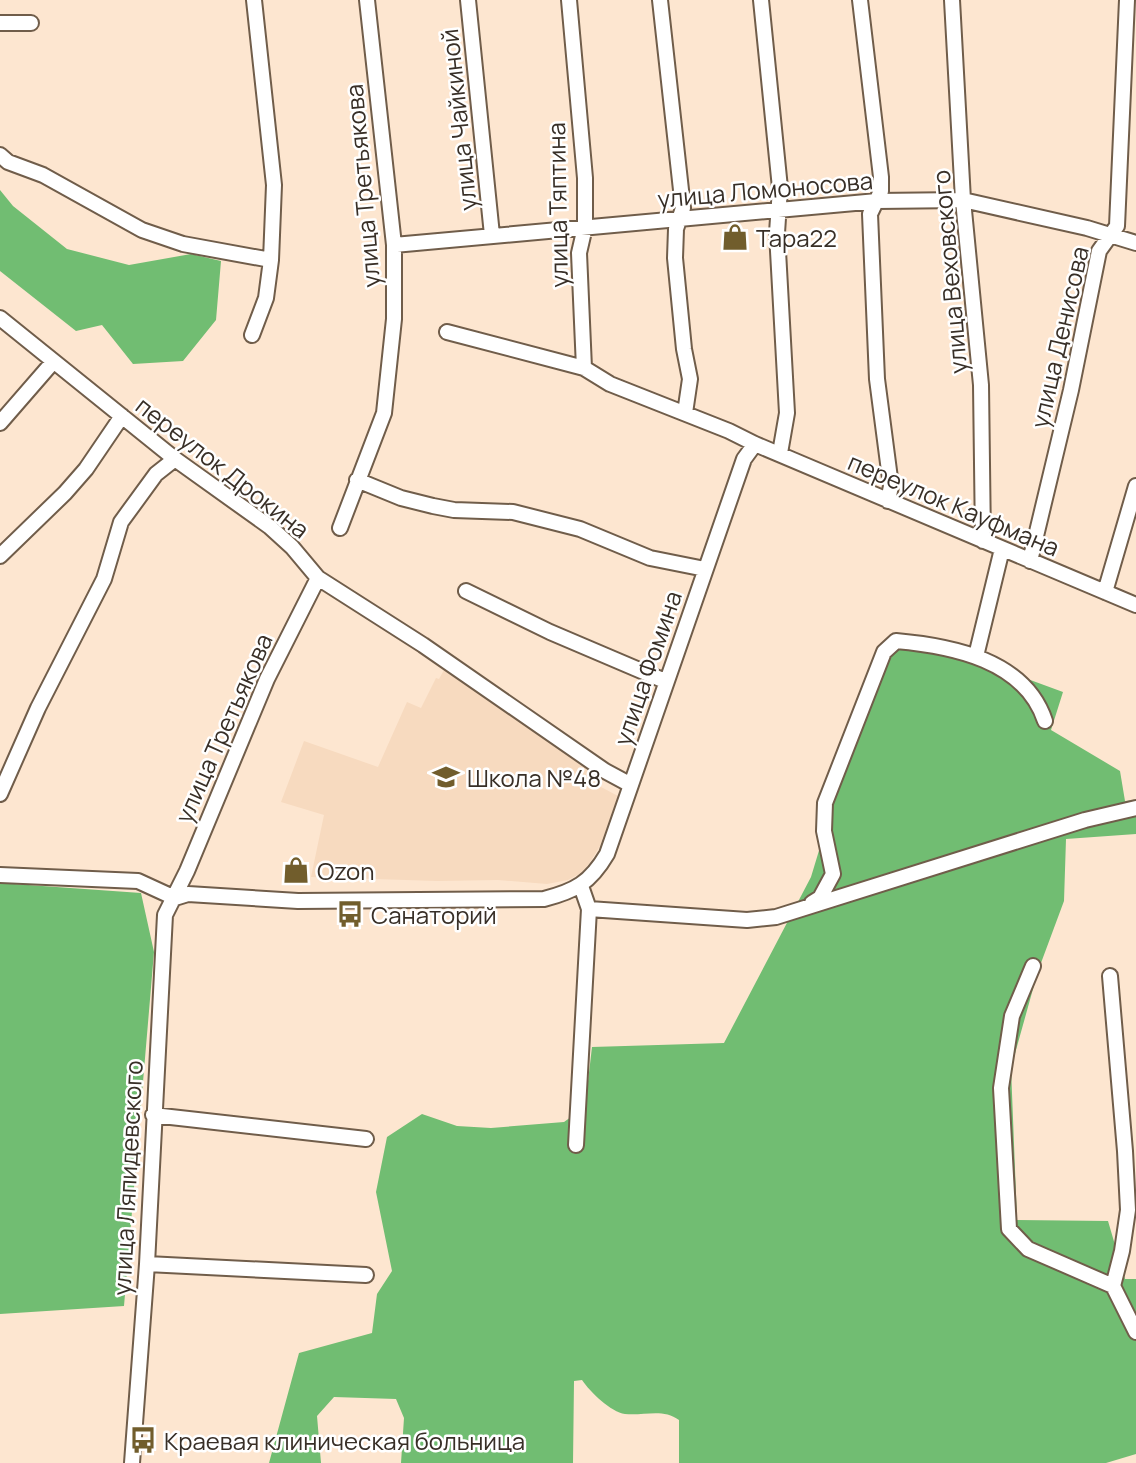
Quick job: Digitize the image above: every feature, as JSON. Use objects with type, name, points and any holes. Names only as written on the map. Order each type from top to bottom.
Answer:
[{"type":"street","points":[[252,335],[265,298],[271,260],[274,186],[254,0]]},
{"type":"street","name":"улица Третьякова","points":[[340,528],[384,412],[394,319],[394,245],[367,0]]},
{"type":"street","name":"улица Чайкиной","points":[[468,0],[492,235]]},
{"type":"street","name":"улица Тяптина","points":[[569,0],[584,178],[585,227],[579,253],[584,368]]},
{"type":"street","points":[[660,0],[682,208],[676,229],[675,258],[684,349],[690,379],[685,413]]},
{"type":"street","points":[[761,0],[779,188],[777,233],[787,413],[780,453]]},
{"type":"street","points":[[860,0],[881,177],[881,191],[870,214],[877,379],[891,486],[888,501]]},
{"type":"street","name":"улица Веховского","points":[[952,0],[963,200],[981,385],[983,541]]},
{"type":"street","name":"улица Денисова","points":[[1030,561],[1071,390],[1099,251],[1117,226],[1127,0]]},
{"type":"street","points":[[0,23],[31,23]]},
{"type":"street","points":[[0,155],[8,162],[43,175],[142,230],[183,244],[271,260]]},
{"type":"street","name":"улица Ломоносова","points":[[394,245],[877,201],[963,200],[1109,234],[1136,243]]},
{"type":"street","name":"переулок Дрокина","points":[[0,318],[175,460],[270,527],[292,547],[318,578],[423,645],[606,771],[631,785]]},
{"type":"street","name":"переулок Кауфмана","points":[[447,332],[584,368],[610,384],[729,431],[1136,605]]},
{"type":"street","points":[[0,424],[53,362]]},
{"type":"street","points":[[0,556],[65,494],[93,460],[122,416]]},
{"type":"street","name":"улица Фомина","points":[[581,886],[607,854],[744,459],[755,444]]},
{"type":"street","points":[[0,794],[38,708],[104,579],[121,522],[156,474],[175,460]]},
{"type":"street","points":[[357,480],[401,498],[433,506],[454,510],[513,512],[580,529],[650,558],[705,569]]},
{"type":"street","points":[[1105,592],[1136,486]]},
{"type":"street","points":[[976,656],[1002,549]]},
{"type":"street","name":"улица Третьякова","points":[[175,898],[267,679],[318,578]]},
{"type":"street","points":[[466,591],[550,632],[665,681]]},
{"type":"street","points":[[808,906],[820,898],[833,874],[824,831],[825,803],[884,653],[896,641],[976,656],[1013,674],[1041,710],[1045,721]]},
{"type":"street","points":[[589,909],[747,920],[776,917],[1085,820],[1136,808]]},
{"type":"street","points":[[0,875],[138,881],[175,898],[188,894],[298,901],[544,899],[581,886],[589,909],[576,1145]]},
{"type":"street","name":"улица Ляпидевского","points":[[132,1463],[147,1264],[165,915],[175,898]]},
{"type":"street","points":[[1032,966],[1012,1016],[1001,1087],[1009,1229],[1028,1250],[1113,1286],[1136,1332]]},
{"type":"street","points":[[1111,976],[1128,1210],[1113,1286]]},
{"type":"street","points":[[153,1115],[366,1139]]},
{"type":"street","points":[[147,1264],[366,1275]]},
{"type":"shaded area","name":"Школа №48","points":[[444,670],[603,775],[601,787],[618,796],[600,846],[589,864],[581,873],[568,880],[547,884],[498,880],[311,877],[324,815],[281,802],[304,741],[378,767],[407,702],[421,708],[436,678],[439,679]]},
{"type":"green space","points":[[0,190],[13,206],[67,249],[129,265],[191,254],[221,261],[216,320],[183,361],[133,364],[102,325],[76,331],[0,271]]},
{"type":"green space","points":[[919,639],[1063,692],[1051,730],[1120,771],[1125,801],[1136,800],[1136,834],[1066,839],[1064,901],[1038,971],[1011,1068],[1017,1220],[1108,1221],[1125,1279],[1136,1279],[1136,1454],[1106,1463],[679,1463],[679,1420],[660,1413],[625,1414],[614,1410],[601,1401],[582,1380],[574,1381],[573,1463],[401,1463],[404,1418],[396,1399],[334,1397],[317,1416],[321,1463],[269,1463],[299,1353],[372,1333],[377,1294],[392,1271],[376,1192],[387,1137],[422,1114],[457,1126],[491,1128],[564,1122],[585,1107],[592,1047],[724,1043],[811,877],[880,649]]},
{"type":"green space","points":[[0,883],[141,893],[154,952],[124,1306],[0,1314]]},
{"type":"place","name":"Тара22","points":[[735,237]]},
{"type":"place","name":"Школа №48","points":[[446,777]]},
{"type":"place","name":"Ozon","points":[[296,870]]},
{"type":"place","name":"Санаторий","points":[[350,914]]},
{"type":"place","name":"Краевая клиническая больница","points":[[143,1440]]}]
